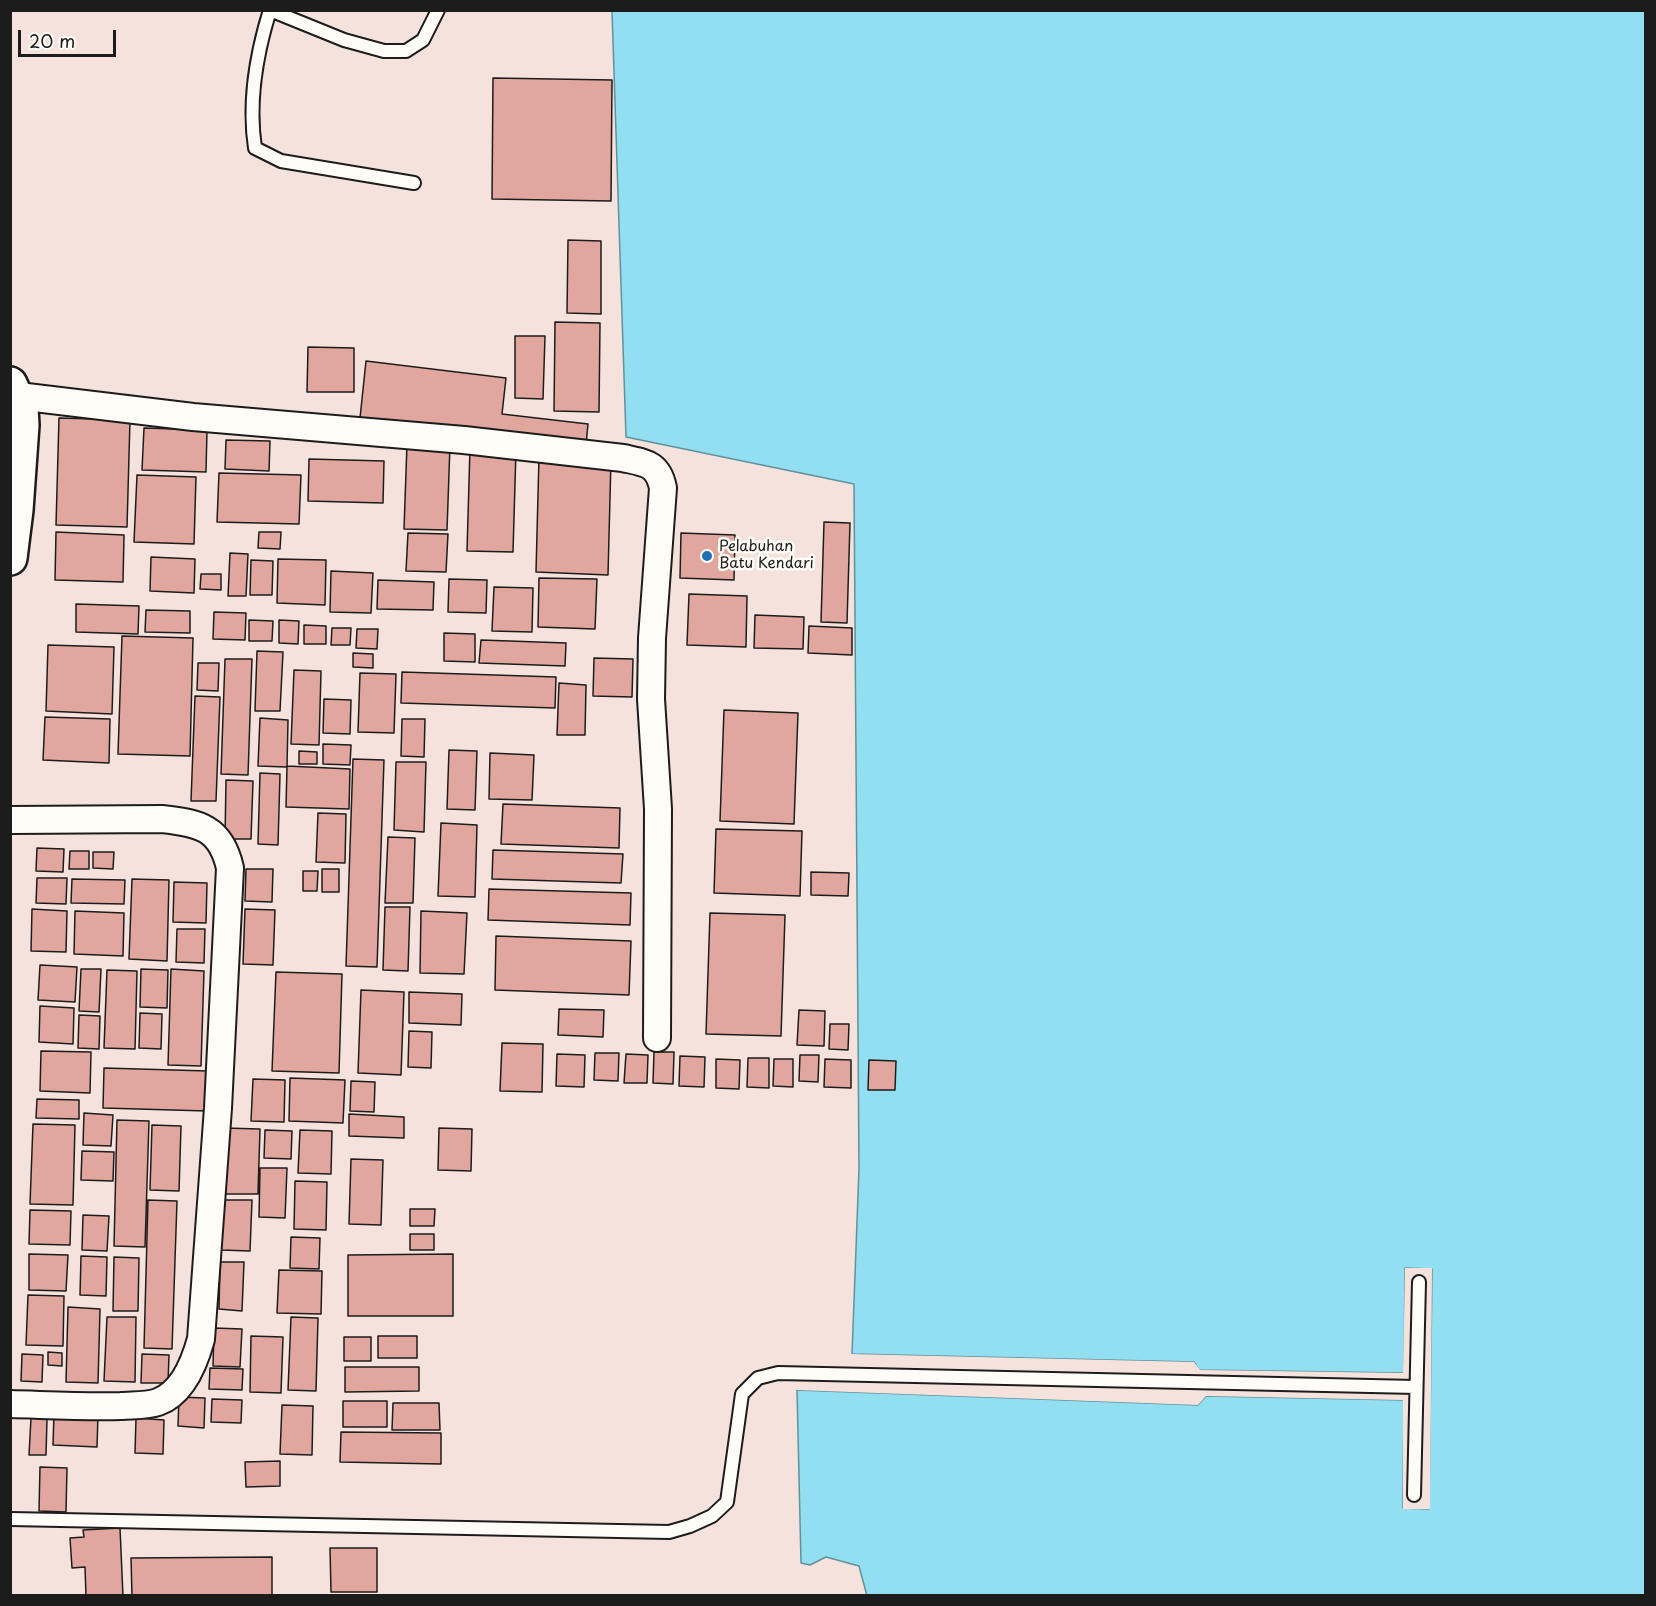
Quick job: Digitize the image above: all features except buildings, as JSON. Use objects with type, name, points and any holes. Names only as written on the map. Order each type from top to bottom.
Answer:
[{"type":"main road","points":[[10,558],[22,425],[21,408],[12,391]]},
{"type":"street","points":[[12,391],[193,417],[464,440],[623,458],[649,464],[658,472],[663,488],[652,638],[651,699],[658,809],[657,1038]]},
{"type":"street","points":[[10,820],[162,819],[183,821],[201,826],[217,837],[226,850],[230,868],[218,1119],[201,1339],[192,1364],[184,1379],[172,1393],[159,1401],[141,1405],[85,1407],[10,1404]]},
{"type":"lane","points":[[414,183],[281,161],[255,148],[251,124],[258,48],[270,10],[344,39],[384,51],[406,51],[423,40],[438,10]]},
{"type":"lane","points":[[1414,1495],[1419,1282]]},
{"type":"lane","points":[[10,1518],[669,1532],[712,1516],[727,1502],[742,1394],[758,1378],[778,1373],[1416,1387]]},
{"type":"water","points":[[612,11],[1645,11],[1645,1595],[867,1596],[859,1566],[826,1557],[810,1565],[801,1563],[797,1390],[1198,1405],[1206,1396],[1404,1400],[1403,1508],[1429,1509],[1432,1269],[1405,1268],[1404,1373],[1199,1370],[1194,1362],[852,1354],[859,1169],[854,484],[626,437]]},
{"type":"pier","points":[[1405,1268],[1432,1268],[1430,1509],[1403,1509],[1403,1400],[1206,1396],[1198,1405],[797,1390],[797,1387],[1197,1402],[1206,1393],[1404,1397],[1407,1400],[1406,1506],[1427,1506],[1429,1271],[1408,1271],[1407,1373],[1404,1376],[1199,1373],[1192,1365],[852,1357],[849,1354],[1194,1362],[1200,1370],[1403,1373]]},
{"type":"place","name":"Pelabuhan Batu Kendari","points":[[707,556]]}]
